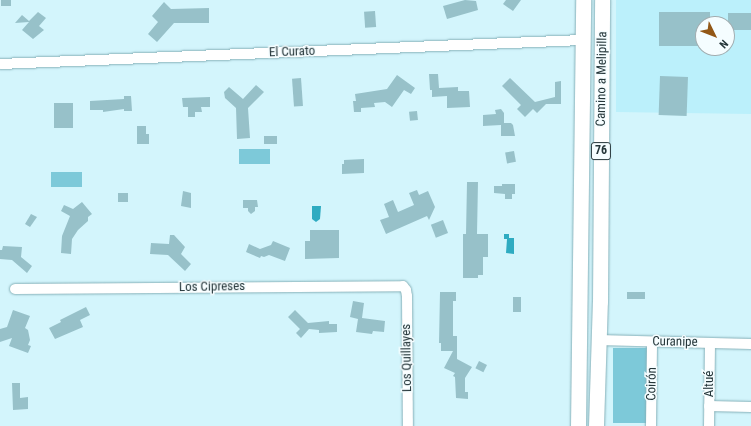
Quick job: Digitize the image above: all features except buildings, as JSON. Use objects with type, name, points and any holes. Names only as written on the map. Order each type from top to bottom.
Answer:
[{"type":"main road","name":"Camino a Melipilla","points":[[578,426],[584,0]]},
{"type":"main road","name":"Camino a Melipilla","points":[[598,340],[600,302],[602,0]]},
{"type":"main road","name":"76","points":[[596,426],[598,340]]},
{"type":"street","name":"El Curato","points":[[0,64],[583,40]]},
{"type":"street","name":"Los Cipreses","points":[[15,289],[400,285],[406,290]]},
{"type":"street","name":"Los Quillayes","points":[[406,290],[408,426]]},
{"type":"street","name":"Curanipe","points":[[598,340],[751,344]]},
{"type":"street","name":"Coirón","points":[[651,426],[652,342]]},
{"type":"street","name":"Altué","points":[[709,426],[710,343]]},
{"type":"street","points":[[709,406],[751,407]]},
{"type":"shaded area","points":[[616,0],[751,0],[751,114],[616,112]]},
{"type":"shaded area","points":[[239,149],[270,149],[270,164],[239,164]]},
{"type":"shaded area","points":[[51,172],[82,172],[82,187],[51,187]]},
{"type":"shaded area","points":[[312,206],[321,206],[320,219],[316,222],[312,219]]},
{"type":"shaded area","points":[[504,234],[509,234],[509,238],[514,238],[514,254],[506,253],[507,239],[504,239]]},
{"type":"shaded area","points":[[613,348],[649,348],[649,423],[613,423]]}]
